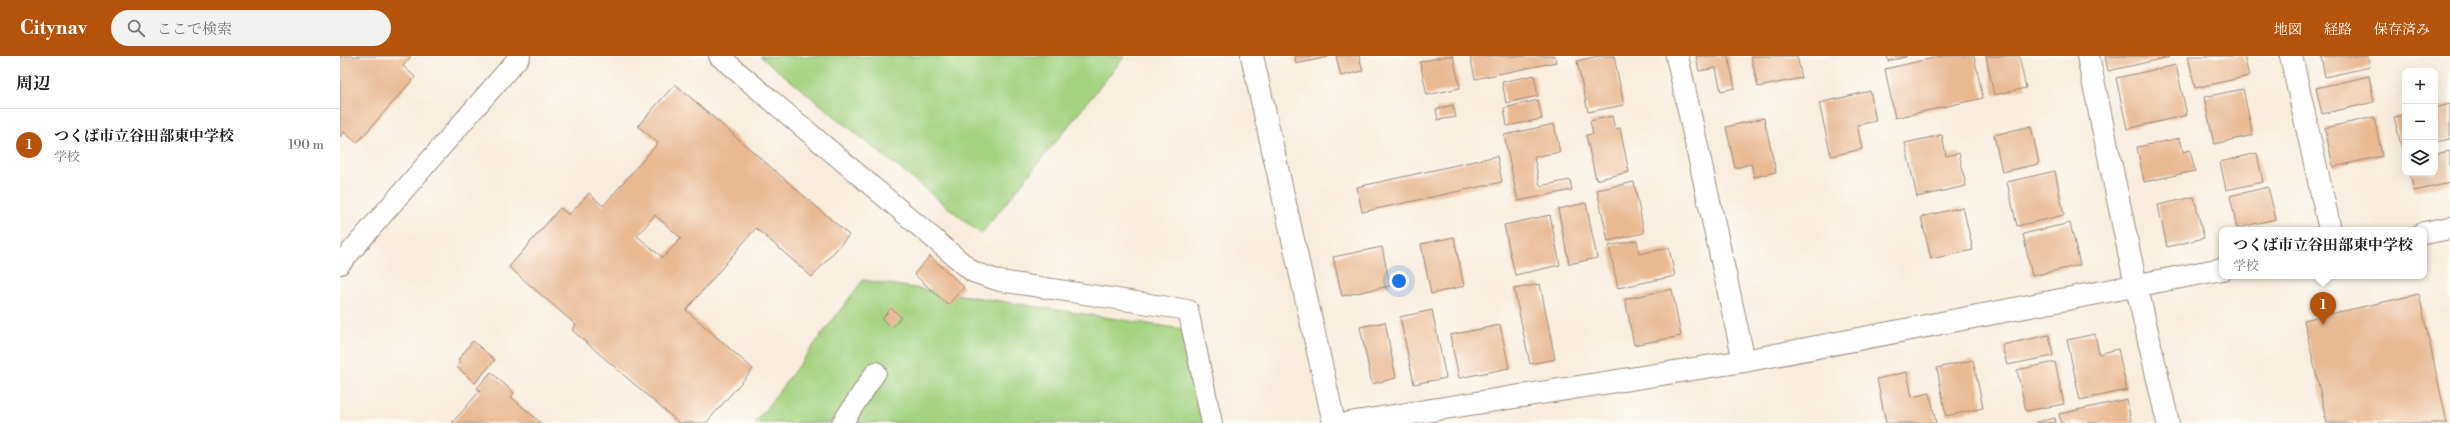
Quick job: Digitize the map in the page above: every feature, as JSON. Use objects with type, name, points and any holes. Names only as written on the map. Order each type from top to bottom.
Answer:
[{"type":"street","points":[[1252,56],[1334,423]]},
{"type":"street","points":[[1677,56],[1744,361]]},
{"type":"street","points":[[2088,56],[2168,423]]},
{"type":"street","points":[[2291,56],[2329,227]]},
{"type":"street","points":[[2427,232],[2450,228]]},
{"type":"street","points":[[1348,423],[1744,361],[2219,270]]},
{"type":"lane","points":[[340,264],[520,56]]},
{"type":"lane","points":[[718,56],[973,272],[1000,281],[1188,310],[1212,423]]},
{"type":"lane","points":[[842,423],[876,372]]},
{"type":"green space","points":[[760,56],[1123,56],[1124,57],[981,234]]},
{"type":"green space","points":[[863,280],[1182,329],[1203,423],[755,423]]},
{"type":"building","points":[[340,56],[411,56],[403,66],[415,77],[357,143],[344,132],[340,137]]},
{"type":"building","points":[[1295,56],[1328,56],[1328,57],[1296,64]]},
{"type":"building","points":[[1336,56],[1359,56],[1363,71],[1341,76]]},
{"type":"building","points":[[1453,56],[1460,88],[1427,95],[1420,62]]},
{"type":"building","points":[[1470,56],[1555,56],[1556,62],[1475,79]]},
{"type":"building","points":[[1598,56],[1614,56],[1624,105],[1588,112],[1577,61]]},
{"type":"building","points":[[1696,56],[1728,56],[1735,88],[1721,91],[1716,68],[1699,71]]},
{"type":"building","points":[[1751,56],[1797,56],[1802,78],[1758,87]]},
{"type":"building","points":[[1887,56],[1906,56],[1906,57],[1888,61]]},
{"type":"building","points":[[1942,56],[1974,56],[1983,98],[1895,118],[1885,69]]},
{"type":"building","points":[[1986,56],[2019,56],[2026,88],[1994,95]]},
{"type":"building","points":[[2105,56],[2170,56],[2170,57],[2108,71]]},
{"type":"building","points":[[2188,56],[2244,56],[2249,76],[2195,88]]},
{"type":"building","points":[[2321,56],[2368,56],[2370,67],[2325,77]]},
{"type":"building","points":[[2176,65],[2187,115],[2127,129],[2116,78]]},
{"type":"building","points":[[1534,75],[1538,96],[1506,103],[1502,82]]},
{"type":"building","points":[[2369,76],[2374,102],[2322,114],[2316,88]]},
{"type":"building","points":[[675,84],[849,235],[812,277],[756,228],[686,310],[753,369],[706,423],[679,423],[572,330],[576,325],[509,267],[560,208],[569,215],[589,193],[603,206],[658,143],[638,126]],"holes":[[[655,215],[681,238],[663,258],[637,236]]]},
{"type":"building","points":[[2243,89],[2253,135],[2214,144],[2204,97]]},
{"type":"building","points":[[1870,91],[1876,121],[1857,125],[1862,149],[1831,156],[1819,103]]},
{"type":"building","points":[[1538,100],[1542,119],[1507,126],[1504,108]]},
{"type":"building","points":[[2450,104],[2450,139],[2438,141],[2438,140],[2438,107]]},
{"type":"building","points":[[1453,105],[1456,117],[1438,120],[1436,109]]},
{"type":"building","points":[[1612,116],[1615,129],[1620,128],[1629,172],[1596,180],[1586,135],[1593,134],[1590,121]]},
{"type":"building","points":[[2402,116],[2402,149],[2394,117]]},
{"type":"building","points":[[2374,117],[2382,156],[2333,167],[2325,128]]},
{"type":"building","points":[[1764,118],[1776,172],[1754,177],[1751,164],[1735,168],[1726,127]]},
{"type":"building","points":[[1554,124],[1560,152],[1534,157],[1540,186],[1570,180],[1572,190],[1518,201],[1504,135]]},
{"type":"building","points":[[2031,126],[2039,164],[2002,172],[1994,135]]},
{"type":"building","points":[[1942,135],[1946,156],[1959,153],[1966,186],[1917,197],[1905,143]]},
{"type":"building","points":[[2180,138],[2183,152],[2190,150],[2195,171],[2144,182],[2137,147]]},
{"type":"building","points":[[2450,151],[2450,183],[2414,191],[2411,176],[2438,176],[2438,153]]},
{"type":"building","points":[[2257,153],[2263,182],[2226,190],[2220,162]]},
{"type":"building","points":[[1497,156],[1502,182],[1362,212],[1357,187]]},
{"type":"building","points":[[2055,171],[2064,215],[2017,226],[2007,182]]},
{"type":"building","points":[[1634,182],[1644,233],[1608,241],[1597,190]]},
{"type":"building","points":[[2268,187],[2276,219],[2237,227],[2230,196]]},
{"type":"building","points":[[2194,197],[2204,238],[2167,247],[2158,205]]},
{"type":"building","points":[[1586,203],[1597,258],[1569,264],[1558,209]]},
{"type":"building","points":[[1963,207],[1973,250],[1931,259],[1921,217]]},
{"type":"building","points":[[1550,215],[1560,265],[1515,275],[1504,225]]},
{"type":"building","points":[[2070,223],[2080,265],[2032,276],[2023,234]]},
{"type":"building","points":[[1454,237],[1464,286],[1431,294],[1421,244]]},
{"type":"building","points":[[1637,240],[1639,254],[1669,248],[1675,276],[1618,288],[1609,246]]},
{"type":"building","points":[[1382,247],[1390,286],[1342,296],[1333,257]]},
{"type":"building","points":[[930,256],[964,287],[948,305],[914,274]]},
{"type":"building","points":[[1540,284],[1555,359],[1530,364],[1514,289]]},
{"type":"building","points":[[1672,289],[1681,336],[1634,345],[1625,299]]},
{"type":"building","points":[[2419,294],[2447,423],[2327,423],[2304,320]]},
{"type":"building","points":[[891,308],[901,317],[892,328],[882,319]]},
{"type":"building","points":[[1432,310],[1446,378],[1414,384],[1400,317]]},
{"type":"building","points":[[1385,322],[1396,378],[1372,384],[1360,327]]},
{"type":"building","points":[[1500,325],[1509,368],[1459,378],[1450,335]]},
{"type":"building","points":[[2095,334],[2099,354],[2118,349],[2127,390],[2080,400],[2067,340]]},
{"type":"building","points":[[2049,335],[2053,356],[2007,365],[2002,345]]},
{"type":"building","points":[[473,341],[495,360],[475,383],[457,367],[461,362],[458,360]]},
{"type":"building","points":[[1973,360],[1983,408],[1946,416],[1937,368]]},
{"type":"building","points":[[2055,362],[2064,404],[2026,411],[2017,370]]},
{"type":"building","points":[[491,372],[514,393],[511,397],[541,423],[452,423],[480,391],[477,388]]},
{"type":"building","points":[[1907,372],[1912,397],[1930,393],[1936,423],[1886,423],[1877,379]]},
{"type":"building","points":[[2127,399],[2131,423],[2061,423],[2059,414]]},
{"type":"building","points":[[2055,418],[2056,423],[2036,423],[2036,422]]},
{"type":"place","name":"つくば市立谷田部東中学校","points":[[2323,325]]}]
